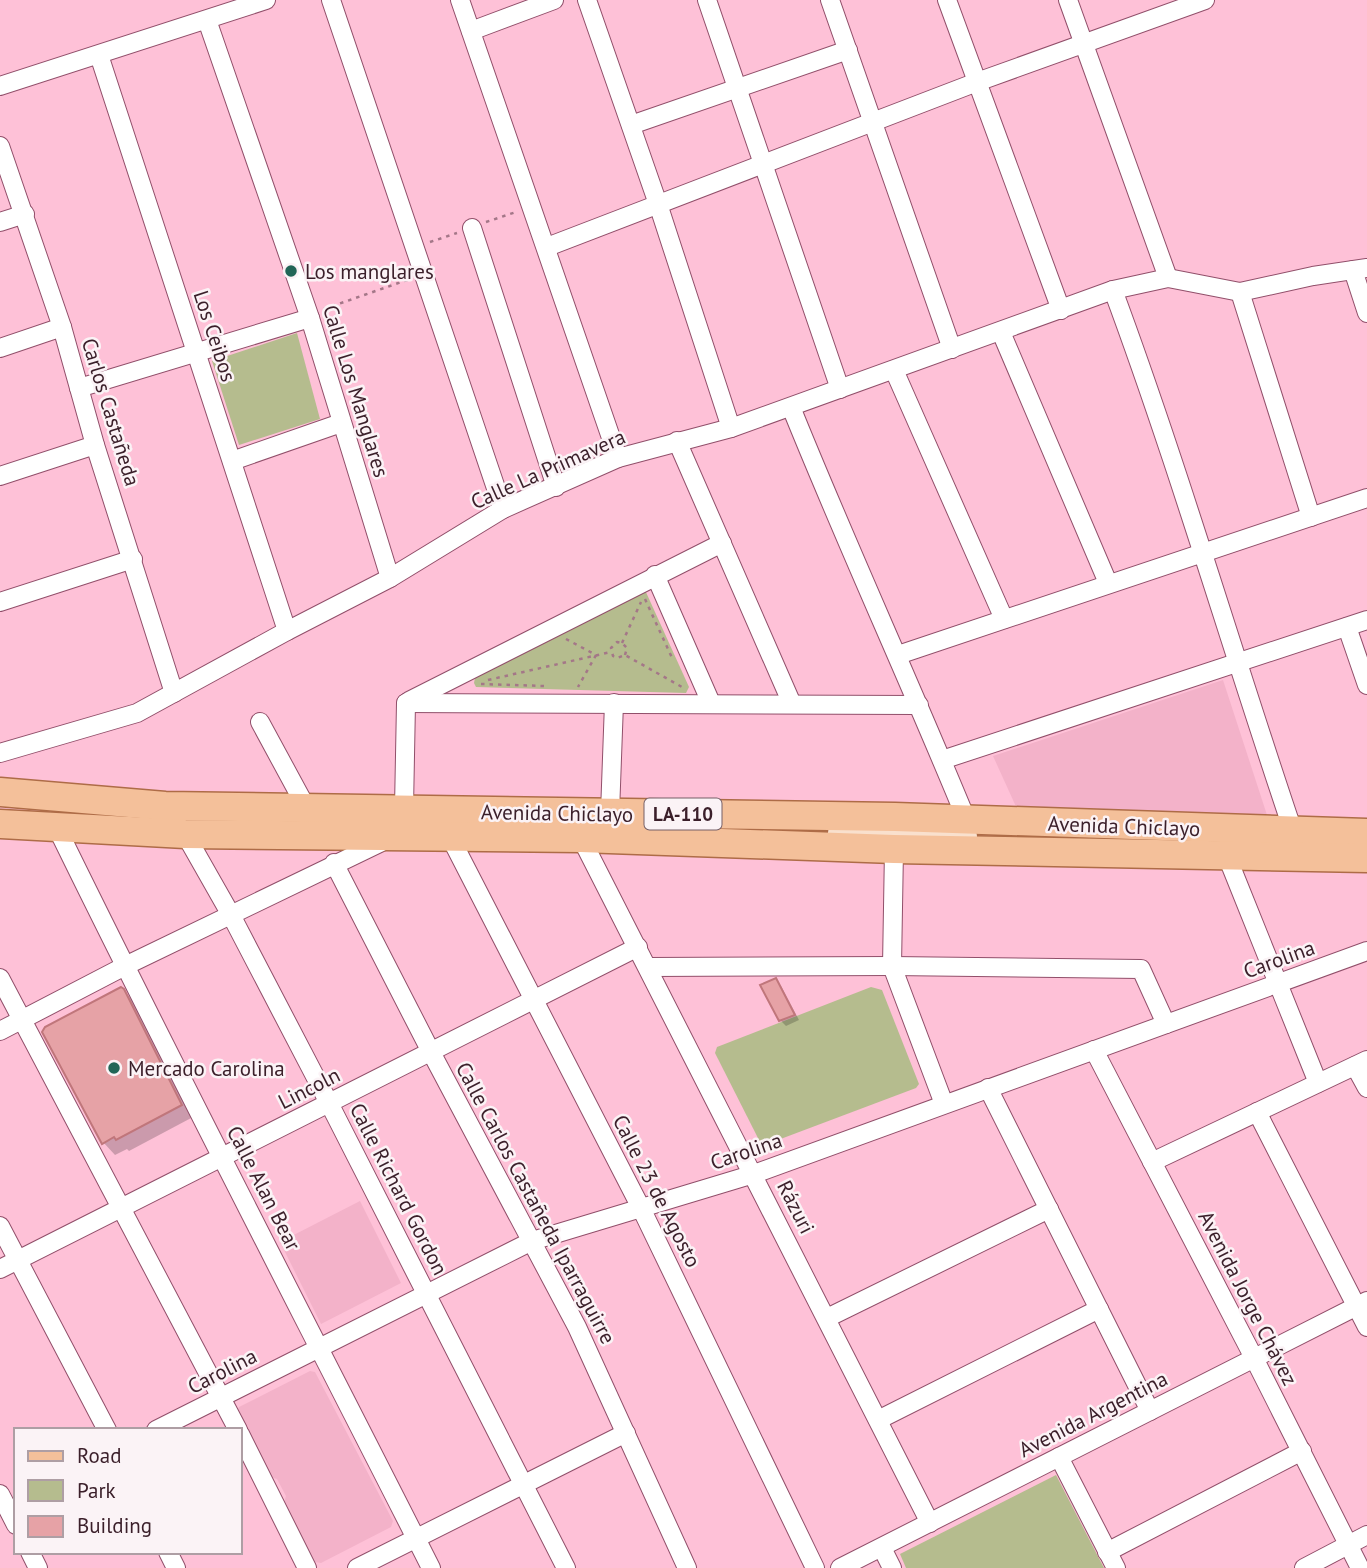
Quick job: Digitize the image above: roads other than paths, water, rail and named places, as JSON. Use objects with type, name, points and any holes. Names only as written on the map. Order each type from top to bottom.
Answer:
[{"type":"main road","name":"Avenida Chiclayo","points":[[0,792],[165,806],[306,807],[398,822],[450,837],[1367,858]]},
{"type":"main road","name":"Avenida Chiclayo","points":[[0,824],[185,834],[398,822],[453,812],[610,813],[895,817],[1367,833]]},
{"type":"street","points":[[0,86],[266,0]]},
{"type":"street","points":[[331,0],[503,509]]},
{"type":"street","points":[[460,0],[618,458]]},
{"type":"street","points":[[471,31],[554,0]]},
{"type":"street","points":[[587,0],[658,204],[731,428]]},
{"type":"street","points":[[707,0],[840,389]]},
{"type":"street","points":[[830,0],[952,349]]},
{"type":"street","points":[[947,0],[1061,310]]},
{"type":"street","points":[[1068,0],[1168,278],[1240,292],[1360,269],[1367,313]]},
{"type":"street","points":[[547,247],[1195,1]]},
{"type":"street","name":"Calle Los Manglares","points":[[206,20],[309,316],[390,578]]},
{"type":"street","points":[[631,125],[848,50]]},
{"type":"street","name":"Los Ceibos","points":[[99,55],[287,631]]},
{"type":"street","name":"Carlos Castañeda","points":[[0,146],[62,327],[95,445],[174,693]]},
{"type":"street","points":[[0,222],[25,214]]},
{"type":"street","points":[[472,228],[556,487]]},
{"type":"street","name":"Calle La Primavera","points":[[0,753],[138,713],[390,578],[503,509],[618,458],[731,428],[1113,290],[1168,278]]},
{"type":"street","points":[[1113,290],[1154,402],[1293,831]]},
{"type":"street","points":[[1240,292],[1311,517]]},
{"type":"street","points":[[79,388],[309,316]]},
{"type":"street","points":[[0,348],[62,327]]},
{"type":"street","points":[[1001,331],[1108,583]]},
{"type":"street","points":[[894,370],[1004,619]]},
{"type":"street","points":[[791,407],[967,821]]},
{"type":"street","points":[[232,461],[341,423]]},
{"type":"street","points":[[677,441],[792,704]]},
{"type":"street","points":[[0,476],[95,445]]},
{"type":"street","points":[[898,655],[1367,498]]},
{"type":"street","points":[[406,703],[722,542]]},
{"type":"street","points":[[0,602],[133,559]]},
{"type":"street","points":[[655,575],[711,703]]},
{"type":"street","points":[[942,760],[1367,620]]},
{"type":"street","points":[[1348,627],[1367,685]]},
{"type":"street","points":[[406,703],[919,705]]},
{"type":"street","points":[[0,1031],[334,863],[398,822],[406,703]]},
{"type":"street","points":[[610,813],[614,703]]},
{"type":"street","points":[[260,722],[306,807]]},
{"type":"street","name":"Avenida Chiclayo","points":[[0,813],[112,819],[398,822],[1367,848]]},
{"type":"street","name":"Calle Alan Bear","points":[[57,828],[431,1568]]},
{"type":"street","name":"Calle Richard Gordon","points":[[185,834],[231,915],[329,1103],[566,1568]]},
{"type":"street","name":"Calle 23 de Agosto","points":[[450,837],[641,1209],[815,1568]]},
{"type":"street","name":"Rázuri","points":[[581,838],[930,1523]]},
{"type":"street","points":[[894,849],[892,966],[944,1104]]},
{"type":"street","points":[[1226,854],[1318,1083]]},
{"type":"street","name":"Calle Carlos Castañeda Iparraguirre","points":[[334,863],[578,1328],[687,1568]]},
{"type":"street","name":"Lincoln","points":[[0,1269],[638,947]]},
{"type":"street","name":"Carolina","points":[[160,1428],[532,1241],[754,1174],[1367,951]]},
{"type":"street","points":[[648,967],[1141,969],[1166,1024]]},
{"type":"street","points":[[0,978],[237,1428]]},
{"type":"street","name":"Avenida Jorge Chávez","points":[[1094,1050],[1360,1568]]},
{"type":"street","points":[[1152,1162],[1361,1063],[1367,1088]]},
{"type":"street","points":[[988,1088],[1150,1411]]},
{"type":"street","points":[[1257,1112],[1362,1303],[1367,1327]]},
{"type":"street","points":[[827,1318],[1049,1209]]},
{"type":"street","points":[[0,1226],[106,1428]]},
{"type":"street","name":"Avenida Argentina","points":[[840,1568],[1362,1303]]},
{"type":"street","points":[[878,1420],[1099,1309]]},
{"type":"street","points":[[357,1568],[625,1433]]},
{"type":"street","points":[[242,1438],[307,1568]]},
{"type":"street","points":[[1107,1552],[1301,1451]]},
{"type":"street","points":[[1059,1457],[1115,1568]]},
{"type":"street","points":[[5,1502],[14,1521]]},
{"type":"street","points":[[1304,1568],[1367,1535]]},
{"type":"street","points":[[882,1548],[892,1568]]},
{"type":"place","name":"Los manglares","points":[[291,271]]},
{"type":"place","name":"Mercado Carolina","points":[[114,1068]]}]
